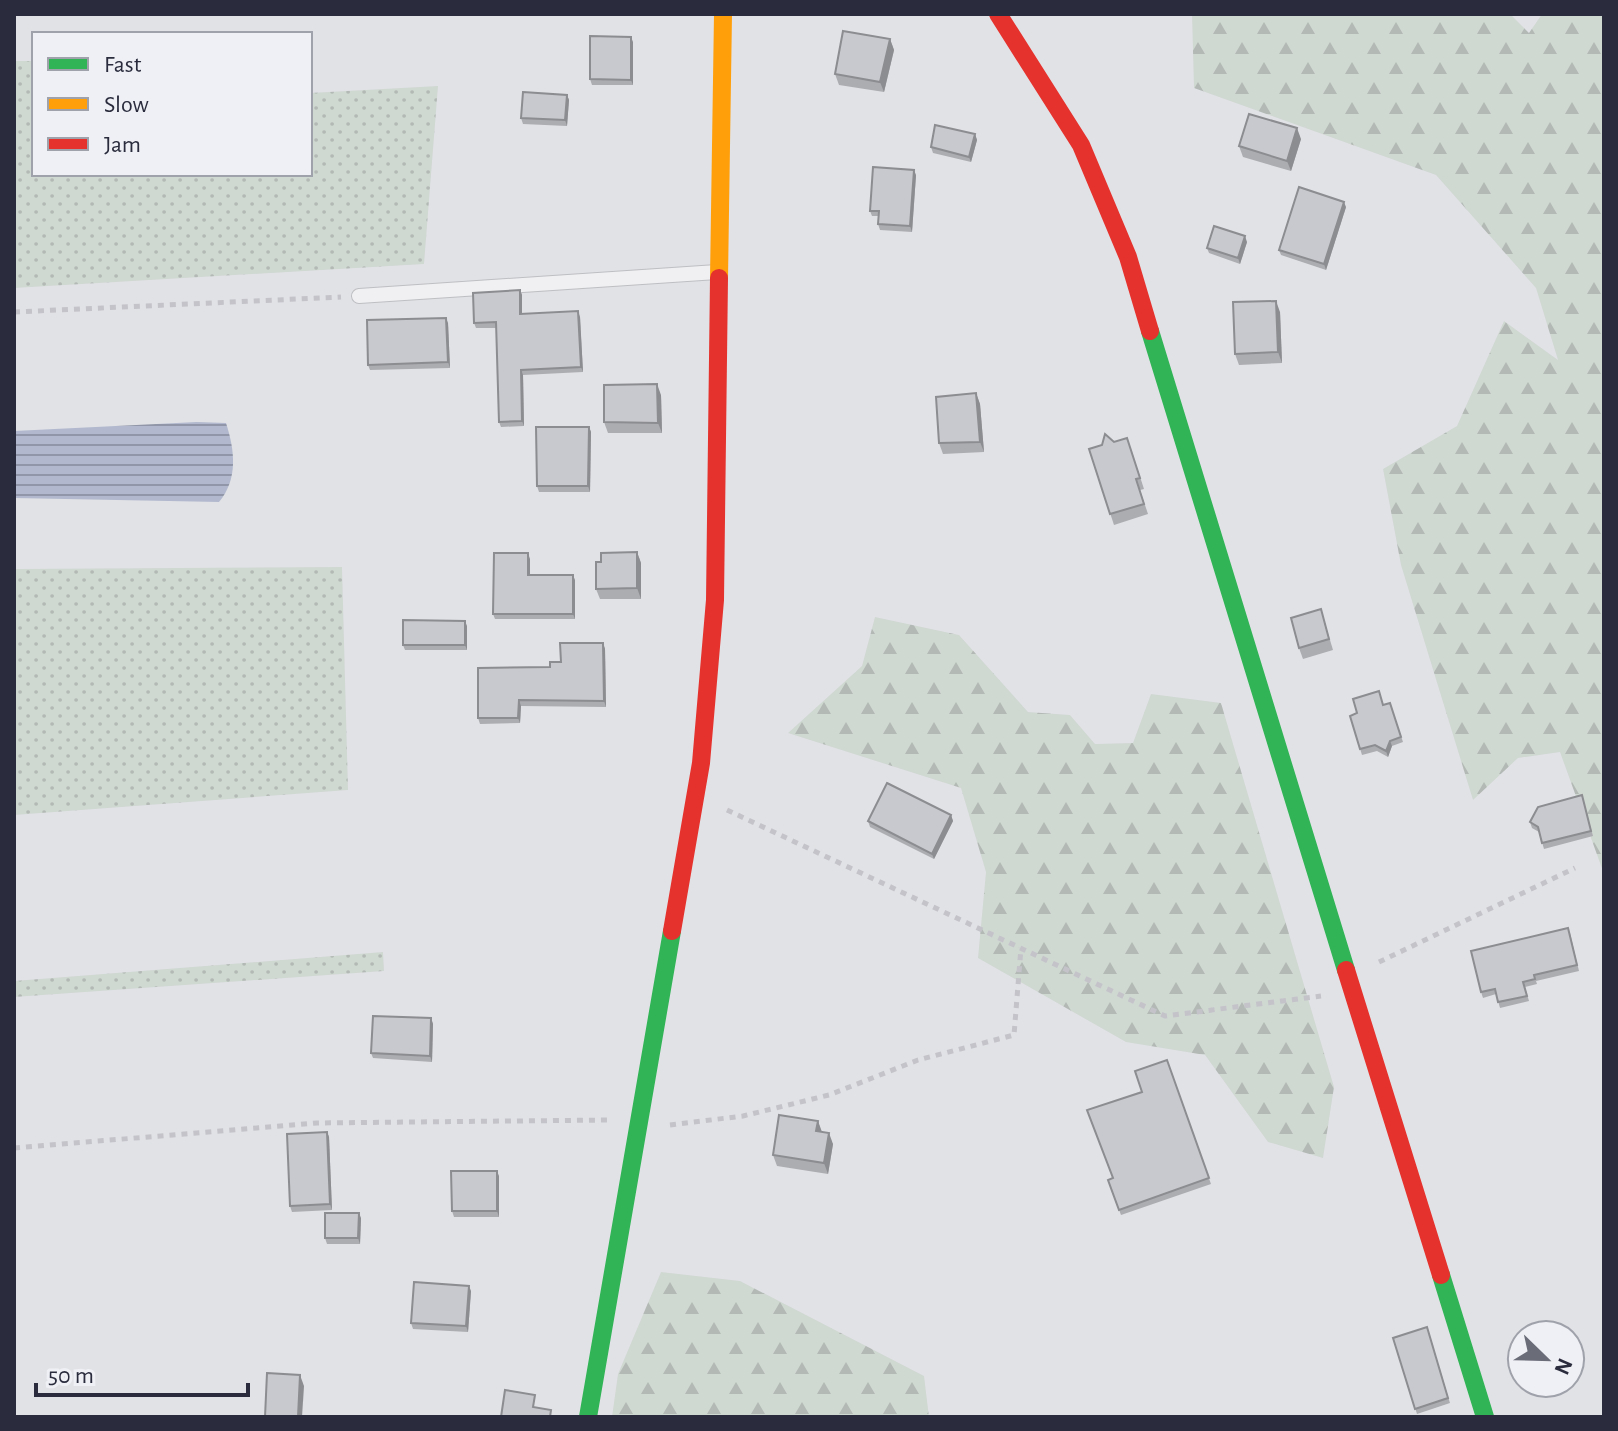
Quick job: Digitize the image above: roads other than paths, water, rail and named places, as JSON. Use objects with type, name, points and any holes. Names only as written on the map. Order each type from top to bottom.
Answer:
[{"type":"street","points":[[588,1417],[695,795],[715,600],[723,14]]},
{"type":"street","points":[[998,14],[1081,145],[1128,257],[1191,473],[1485,1417]]},
{"type":"lane","points":[[359,296],[719,272]]},
{"type":"water","points":[[226,423],[229,433],[233,454],[232,474],[219,502],[14,498],[14,431]]}]
